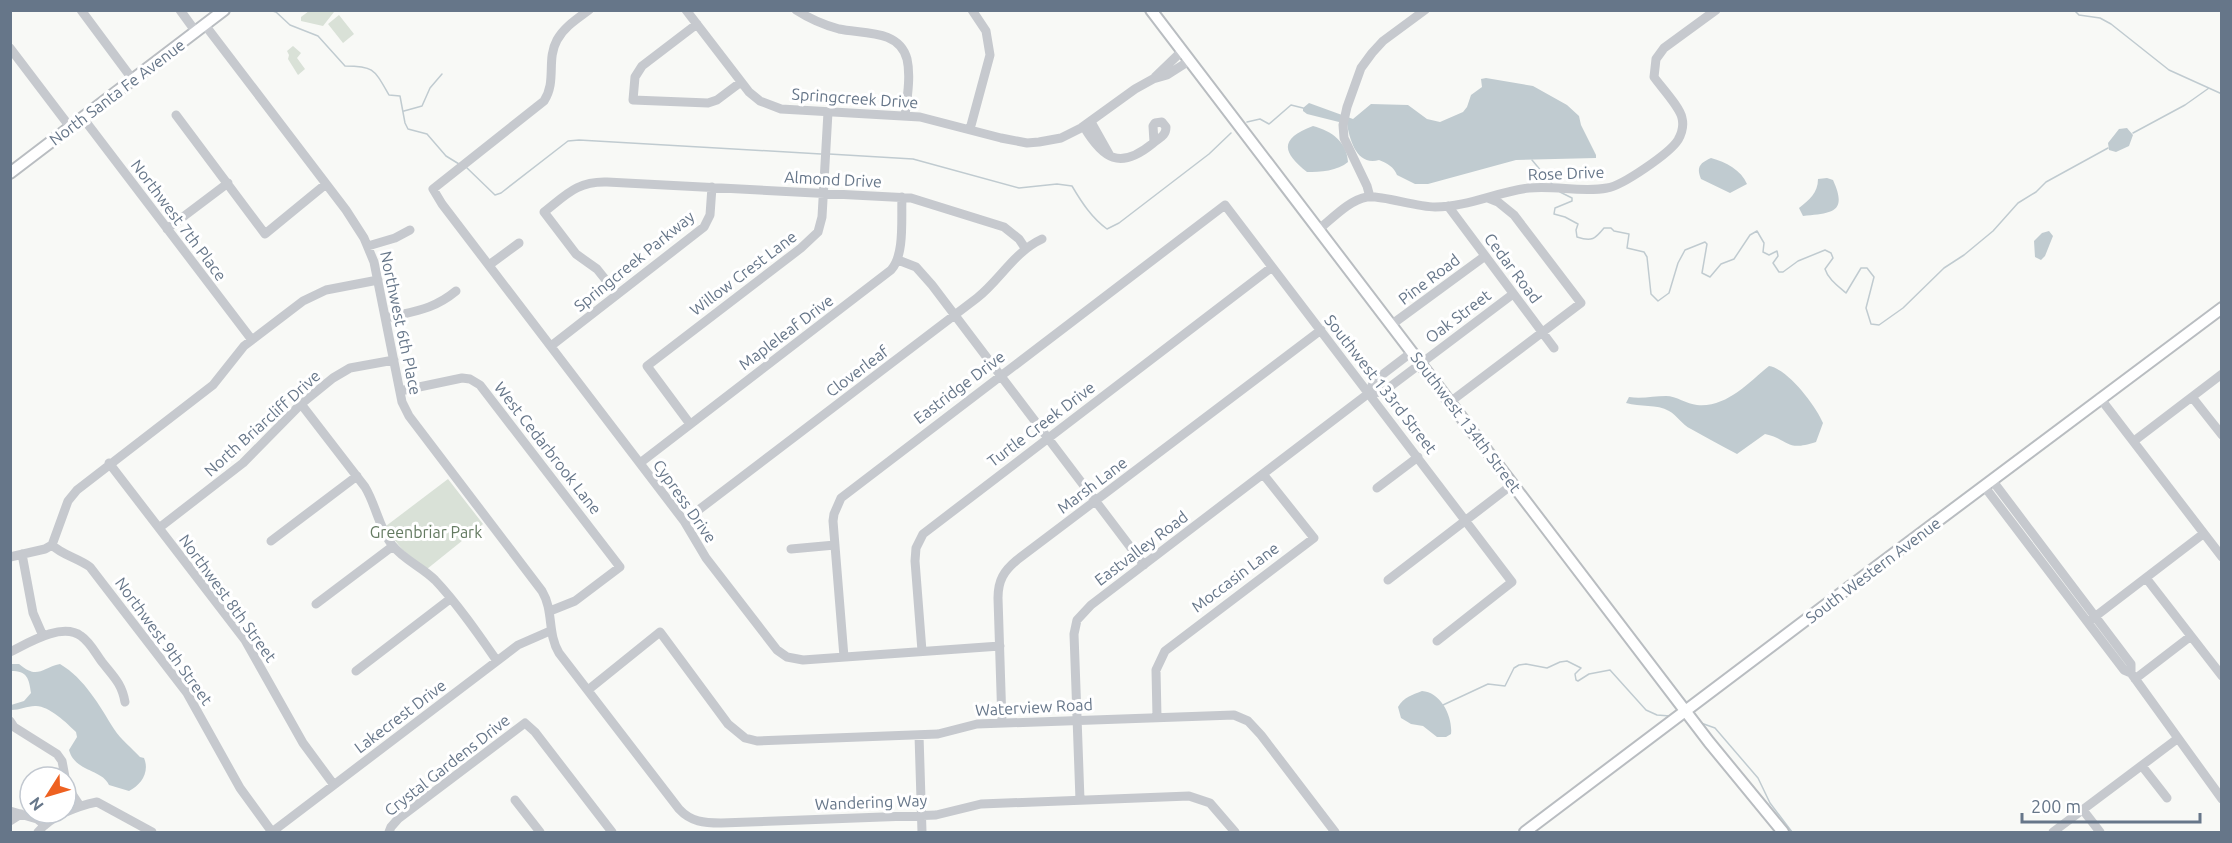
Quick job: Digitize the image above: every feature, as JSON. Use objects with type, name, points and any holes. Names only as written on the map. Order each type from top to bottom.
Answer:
[{"type":"main road","name":"North Santa Fe Avenue","points":[[10,173],[224,10]]},
{"type":"main road","name":"Southwest 134th Street","points":[[1151,10],[1685,710],[1783,832]]},
{"type":"main road","name":"South Western Avenue","points":[[1525,832],[2222,308]]},
{"type":"street","points":[[81,10],[133,80]]},
{"type":"street","points":[[180,10],[196,32]]},
{"type":"street","name":"Cypress Drive","points":[[589,10],[570,24],[557,39],[553,51],[552,83],[544,101],[433,189],[684,521],[706,558],[777,650],[797,660],[1000,646]]},
{"type":"street","name":"Springcreek Drive","points":[[686,10],[753,96],[774,107],[929,119],[1027,143],[1061,138],[1087,124],[1135,89],[1153,79],[1174,57],[1185,56]]},
{"type":"street","points":[[796,10],[824,24],[886,36],[897,42],[904,51],[908,64],[905,116]]},
{"type":"street","points":[[970,129],[990,55],[986,31],[972,10]]},
{"type":"street","points":[[1318,230],[1353,203],[1370,197],[1345,141],[1344,120],[1361,68],[1372,53],[1383,41],[1425,10]]},
{"type":"street","name":"Rose Drive","points":[[1370,197],[1412,206],[1448,206],[1533,188],[1601,189],[1612,187],[1671,148],[1682,133],[1682,116],[1654,77],[1656,59],[1671,42],[1716,10]]},
{"type":"street","points":[[697,24],[638,70],[633,87],[633,100],[708,103],[717,100],[741,82]]},
{"type":"street","name":"Northwest 6th Place","points":[[205,25],[356,223],[368,246],[378,280],[400,391],[409,416],[542,591],[549,604],[550,631],[555,646],[568,664]]},
{"type":"street","points":[[10,48],[70,127]]},
{"type":"street","name":"Willow Crest Lane","points":[[690,424],[647,366],[813,238],[820,226],[824,193],[828,112]]},
{"type":"street","points":[[176,115],[265,234],[326,184]]},
{"type":"street","name":"Northwest 7th Place","points":[[83,118],[252,340]]},
{"type":"street","points":[[1087,124],[1094,144],[1103,153],[1122,159],[1129,159],[1154,141]]},
{"type":"street","points":[[167,229],[228,183]]},
{"type":"street","name":"Almond Drive","points":[[617,294],[597,269],[576,254],[544,212],[572,190],[587,183],[712,187],[919,199],[1004,227],[1019,238],[1025,248]]},
{"type":"street","name":"Springcreek Parkway","points":[[551,346],[704,227],[710,215],[712,187]]},
{"type":"street","points":[[902,197],[898,260],[911,264],[921,271],[1144,565]]},
{"type":"street","points":[[1450,402],[1581,303],[1514,215],[1488,198]]},
{"type":"street","name":"Southwest 133rd Street","points":[[1225,205],[1512,582],[1437,641]]},
{"type":"street","name":"Eastridge Drive","points":[[844,657],[834,514],[841,498],[1225,205]]},
{"type":"street","name":"Cedar Road","points":[[1448,206],[1554,348]]},
{"type":"street","points":[[368,246],[395,238],[410,230]]},
{"type":"street","name":"Cloverleaf","points":[[684,521],[983,293],[1000,272],[1023,254],[1025,248],[1042,239]]},
{"type":"street","points":[[489,265],[519,243]]},
{"type":"street","name":"Pine Road","points":[[1391,325],[1485,256]]},
{"type":"street","name":"Mapleleaf Drive","points":[[640,463],[886,274],[898,260]]},
{"type":"street","name":"Turtle Creek Drive","points":[[922,651],[915,561],[916,548],[921,538],[936,523],[1272,267]]},
{"type":"street","points":[[10,557],[52,545],[68,501],[77,490],[213,384],[222,376],[235,356],[252,340],[303,301],[318,292],[378,280]]},
{"type":"street","points":[[386,318],[423,310],[443,301],[456,291]]},
{"type":"street","name":"Oak Street","points":[[1421,363],[1513,294]]},
{"type":"street","name":"Marsh Lane","points":[[1002,723],[998,590],[1005,572],[1321,330]]},
{"type":"street","name":"Eastvalley Road","points":[[1080,800],[1074,644],[1077,621],[1091,605],[1369,393],[1374,381],[1412,352]]},
{"type":"street","name":"North Briarcliff Drive","points":[[159,528],[243,464],[301,404],[347,370],[394,360]]},
{"type":"street","name":"Eastvalley Road","points":[[1369,393],[1383,392],[1421,363]]},
{"type":"street","points":[[2134,441],[2222,375]]},
{"type":"street","name":"West Cedarbrook Lane","points":[[400,391],[462,378],[470,379],[480,385],[620,567],[575,601],[550,611]]},
{"type":"street","points":[[2192,397],[2222,435]]},
{"type":"street","points":[[2100,398],[2222,557]]},
{"type":"street","points":[[301,404],[357,476],[372,500],[381,525],[393,546],[435,580],[497,661]]},
{"type":"street","points":[[1377,488],[1418,457]]},
{"type":"street","name":"Northwest 8th Street","points":[[109,463],[244,640],[303,743],[334,785]]},
{"type":"street","name":"Moccasin Lane","points":[[1157,717],[1156,670],[1165,651],[1314,538],[1263,474]]},
{"type":"street","points":[[271,541],[357,476]]},
{"type":"street","points":[[1388,580],[1513,483]]},
{"type":"street","points":[[1988,483],[2092,619],[2131,664],[2133,676],[2222,799]]},
{"type":"street","points":[[2092,619],[2204,534]]},
{"type":"street","name":"Northwest 9th Street","points":[[52,545],[90,567],[182,685],[246,798],[272,832]]},
{"type":"street","points":[[791,549],[835,545]]},
{"type":"street","points":[[316,604],[393,546]]},
{"type":"street","points":[[22,554],[33,613],[43,636]]},
{"type":"street","points":[[2146,578],[2222,676]]},
{"type":"street","points":[[356,671],[450,599]]},
{"type":"street","name":"Lakecrest Drive","points":[[272,832],[524,641],[550,631]]},
{"type":"street","points":[[10,652],[43,636],[68,632],[81,635],[122,688],[125,702]]},
{"type":"street","name":"Waterview Road","points":[[588,690],[660,632],[728,724],[744,738],[764,741],[945,733],[977,724],[1234,715],[1248,721],[1261,735],[1335,832]]},
{"type":"street","points":[[2133,676],[2191,636]]},
{"type":"street","name":"Wandering Way","points":[[568,664],[679,809],[695,821],[721,823],[944,814],[981,804],[1178,796],[1200,798],[1215,808],[1235,832]]},
{"type":"street","points":[[10,721],[14,727],[57,754],[63,765]]},
{"type":"street","name":"Crystal Gardens Drive","points":[[389,832],[398,819],[525,723],[535,732],[612,832]]},
{"type":"street","points":[[919,735],[922,832]]},
{"type":"street","points":[[2054,832],[2177,739]]},
{"type":"street","points":[[2142,766],[2167,798]]},
{"type":"street","points":[[515,800],[540,832]]},
{"type":"street","points":[[38,830],[80,806],[97,802],[152,832]]},
{"type":"street","points":[[2083,810],[2100,832]]},
{"type":"green space","points":[[309,11],[334,12],[323,26],[301,21],[301,17]]},
{"type":"green space","points":[[339,15],[354,34],[343,43],[328,24]]},
{"type":"green space","points":[[293,46],[301,53],[297,58],[305,69],[298,75],[288,59],[287,51]]},
{"type":"green space","name":"Greenbriar Park","points":[[448,479],[483,524],[427,569],[404,550],[386,526]]},
{"type":"shaded area","points":[[1481,79],[1533,86],[1567,105],[1579,116],[1596,158],[1516,160],[1428,184],[1415,184],[1397,175],[1385,162],[1371,161],[1360,156],[1350,138],[1347,124],[1303,111],[1309,103],[1353,119],[1371,104],[1408,105],[1427,119],[1440,122],[1463,112],[1471,95],[1482,87]]},
{"type":"shaded area","points":[[1313,126],[1337,138],[1345,149],[1348,162],[1334,169],[1317,172],[1307,172],[1299,165],[1289,152],[1288,146],[1294,136]]},
{"type":"shaded area","points":[[2127,128],[2133,135],[2129,146],[2116,152],[2109,150],[2108,143],[2119,129]]},
{"type":"shaded area","points":[[1711,158],[1732,167],[1747,184],[1730,193],[1701,179],[1700,166]]},
{"type":"shaded area","points":[[1818,179],[1833,180],[1839,199],[1838,205],[1829,212],[1803,216],[1799,208],[1815,192]]},
{"type":"shaded area","points":[[2049,231],[2053,236],[2041,260],[2035,257],[2034,241],[2042,233]]},
{"type":"shaded area","points":[[1769,366],[1793,381],[1814,407],[1823,423],[1816,442],[1799,446],[1765,434],[1737,454],[1688,427],[1664,409],[1626,403],[1629,397],[1666,396],[1697,405],[1718,403],[1745,387]]},
{"type":"shaded area","points":[[11,664],[19,664],[25,669],[40,672],[60,664],[77,677],[91,693],[120,737],[140,757],[144,758],[145,773],[137,785],[129,791],[109,785],[101,776],[82,767],[72,757],[69,750],[77,737],[76,732],[46,708],[35,706],[11,710],[11,705],[24,701],[31,693],[26,676],[21,672],[11,671]]},
{"type":"shaded area","points":[[1422,691],[1435,696],[1448,713],[1451,734],[1446,737],[1437,737],[1423,726],[1411,724],[1401,718],[1398,707],[1400,704],[1408,697]]},
{"type":"waterway","points":[[269,10],[276,12],[290,25],[318,36],[345,66],[368,68],[376,74],[389,95],[400,96],[408,129],[427,134],[446,156],[459,164]]},
{"type":"waterway","points":[[2074,10],[2079,15],[2100,18],[2111,24],[2169,70],[2222,94]]},
{"type":"waterway","points":[[404,111],[422,106],[430,88],[442,74]]},
{"type":"waterway","points":[[2133,133],[2185,105],[2209,88]]},
{"type":"waterway","points":[[1247,122],[1260,119],[1269,124],[1291,105],[1303,108]]},
{"type":"waterway","points":[[829,154],[913,159],[1019,188],[1057,184],[1072,186],[1088,210],[1107,229],[1119,223],[1209,154],[1231,133]]},
{"type":"waterway","points":[[466,167],[495,195],[501,193],[568,141],[821,154]]},
{"type":"waterway","points":[[1560,192],[1572,198],[1572,201],[1555,208],[1554,214],[1578,224],[1577,237],[1593,238],[1604,228],[1629,234],[1627,248],[1644,252],[1647,257],[1651,294],[1658,301],[1669,293],[1678,263],[1685,250],[1705,242],[1707,244],[1702,273],[1710,277],[1721,264],[1734,259],[1750,235],[1757,231],[1764,243],[1763,252],[1769,255],[1777,251],[1778,256],[1773,263],[1779,272],[1825,250],[1831,253],[1833,258],[1825,269],[1826,273],[1846,293],[1861,268],[1867,268],[1874,277],[1866,308],[1871,324],[1879,325],[1903,308],[1944,268],[1993,231],[2018,203],[2036,192],[2046,182],[2108,148]]},
{"type":"waterway","points":[[1532,160],[1552,184]]},
{"type":"waterway","points":[[1443,705],[1488,684],[1505,686],[1514,668],[1519,665],[1547,668],[1567,661],[1581,668],[1575,674],[1576,680],[1589,674],[1610,670],[1646,710],[1657,715],[1670,716]]},
{"type":"waterway","points":[[1701,723],[1715,728],[1758,778],[1770,803],[1792,832]]}]
